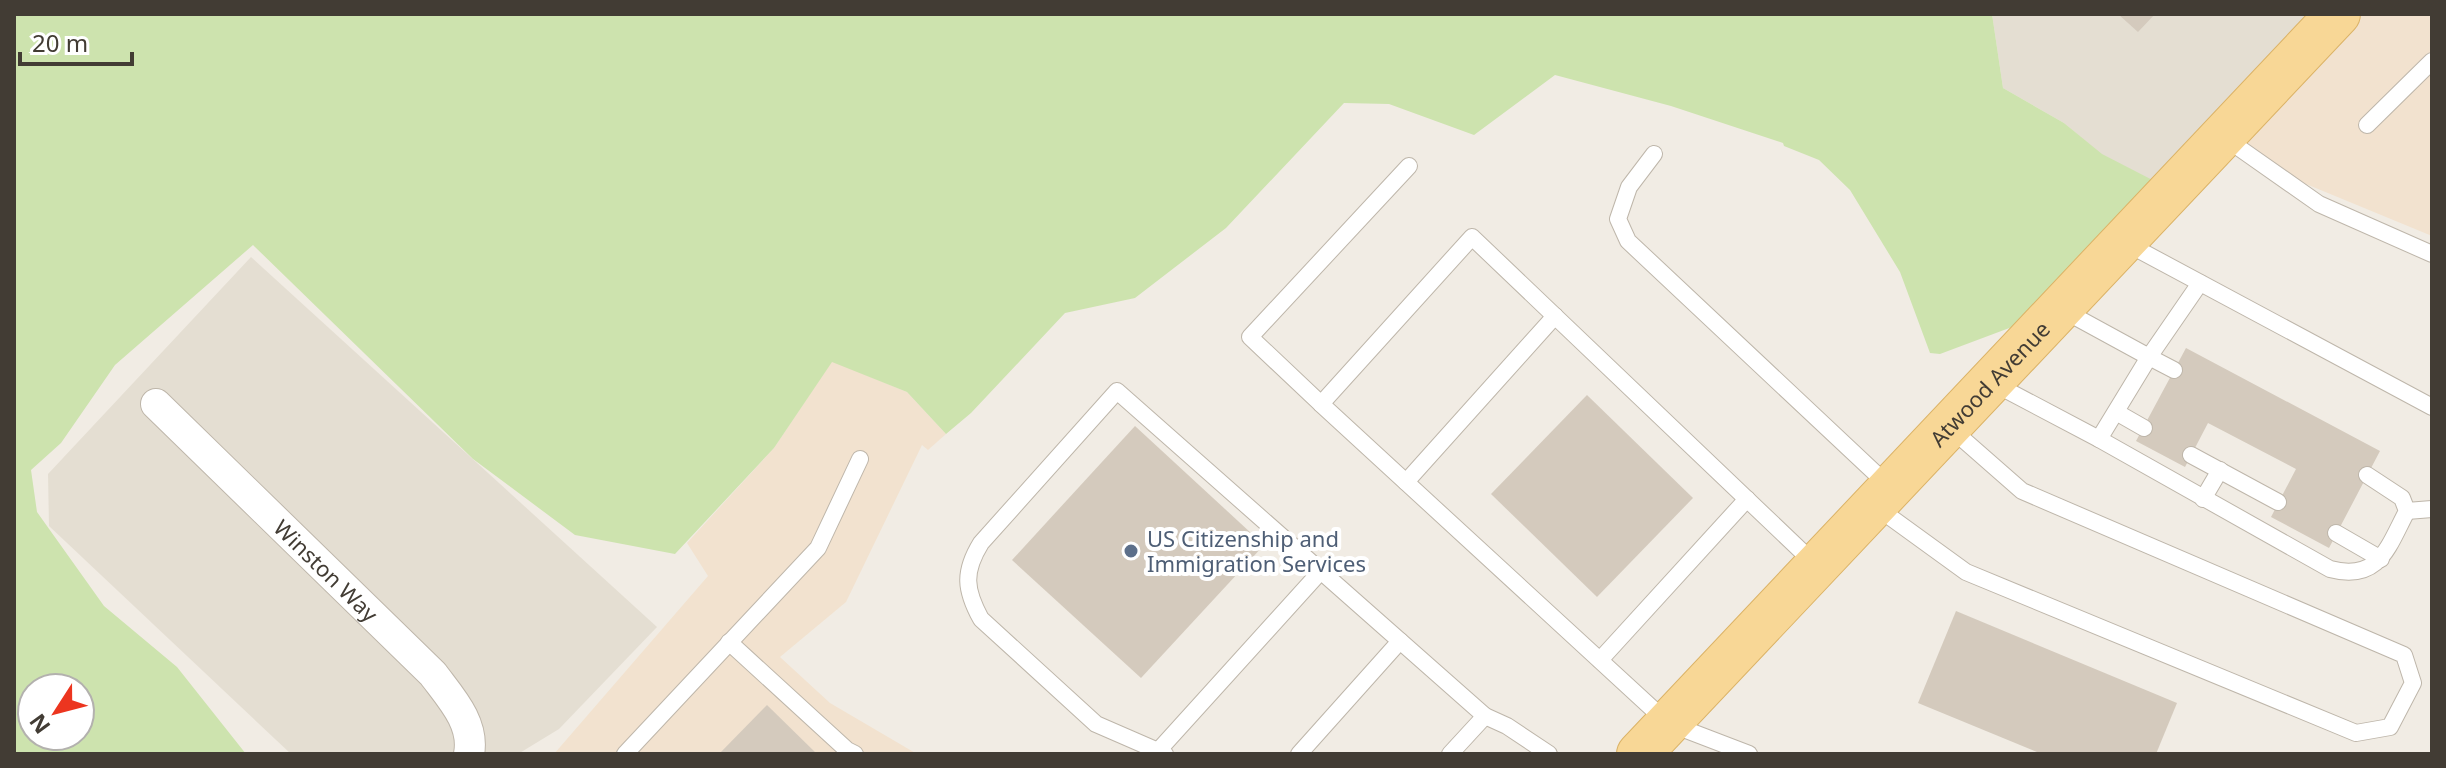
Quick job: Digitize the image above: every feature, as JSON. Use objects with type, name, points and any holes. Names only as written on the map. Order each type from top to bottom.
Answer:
[{"type":"main road","name":"Atwood Avenue","points":[[1639,754],[2338,14]]},
{"type":"street","name":"Winston Way","points":[[156,404],[433,674],[464,717],[471,747],[469,754]]},
{"type":"lane","points":[[2367,125],[2432,61]]},
{"type":"lane","points":[[2222,135],[2319,204],[2432,254]]},
{"type":"lane","points":[[1654,154],[1629,187],[1618,219],[1628,241],[1882,496],[1966,572],[2356,733],[2390,727],[2413,683],[2404,655],[2022,491],[1948,426]]},
{"type":"lane","points":[[1409,166],[1250,337],[1668,723],[1749,754]]},
{"type":"lane","points":[[1321,404],[1472,237],[1817,565]]},
{"type":"lane","points":[[2123,241],[2432,407]]},
{"type":"lane","points":[[2099,439],[2149,357],[2200,283]]},
{"type":"lane","points":[[2059,308],[2174,370]]},
{"type":"lane","points":[[1406,482],[1555,316]]},
{"type":"lane","points":[[1990,382],[2099,439],[2330,569],[2347,574],[2362,571],[2381,559],[2407,511],[2402,498],[2367,475]]},
{"type":"lane","points":[[1321,571],[1162,752],[1096,724],[981,619],[972,603],[967,583],[970,561],[981,543],[1117,391],[1321,571],[1485,716],[1507,726],[1549,754]]},
{"type":"lane","points":[[2116,412],[2144,428]]},
{"type":"lane","points":[[2191,455],[2278,502]]},
{"type":"lane","points":[[625,754],[818,548],[860,459]]},
{"type":"lane","points":[[2203,499],[2220,470]]},
{"type":"lane","points":[[1600,660],[1747,499]]},
{"type":"lane","points":[[2407,511],[2432,509]]},
{"type":"lane","points":[[2336,533],[2381,559]]},
{"type":"lane","points":[[1299,754],[1400,641]]},
{"type":"lane","points":[[729,642],[855,754]]},
{"type":"lane","points":[[1450,754],[1485,716]]},
{"type":"shaded area","points":[[1992,14],[2333,14],[2169,189],[2102,155],[2064,123],[2003,88]]},
{"type":"shaded area","points":[[2333,14],[2432,14],[2432,236],[2231,153]]},
{"type":"shaded area","points":[[251,257],[657,627],[559,729],[518,754],[291,754],[49,526],[48,474]]},
{"type":"shaded area","points":[[832,361],[907,392],[946,434],[928,450],[922,445],[846,602],[780,657],[830,703],[917,754],[554,754],[708,576],[687,543],[774,448]]},
{"type":"green space","points":[[14,14],[1992,14],[2003,88],[2064,123],[2102,154],[2168,188],[2052,312],[1940,354],[1930,353],[1900,272],[1850,190],[1819,160],[1783,143],[1671,106],[1555,75],[1474,135],[1389,104],[1344,103],[1226,228],[1135,298],[1065,313],[971,413],[946,434],[907,392],[832,362],[774,448],[675,554],[575,535],[473,459],[253,245],[115,365],[61,443],[31,470],[37,512],[104,606],[177,667],[246,754],[14,754]]},
{"type":"building","points":[[2118,14],[2155,14],[2138,32]]},
{"type":"building","points":[[2186,348],[2380,451],[2329,548],[2271,517],[2296,469],[2208,423],[2185,467],[2136,441]]},
{"type":"building","points":[[1587,395],[1693,498],[1597,597],[1491,494]]},
{"type":"building","points":[[1135,426],[1264,545],[1141,678],[1012,560]]},
{"type":"building","points":[[1956,611],[2177,703],[2156,754],[2042,754],[1918,703]]},
{"type":"building","points":[[767,705],[817,754],[719,754]]},
{"type":"place","name":"US Citizenship and Immigration Services","points":[[1131,551]]}]
